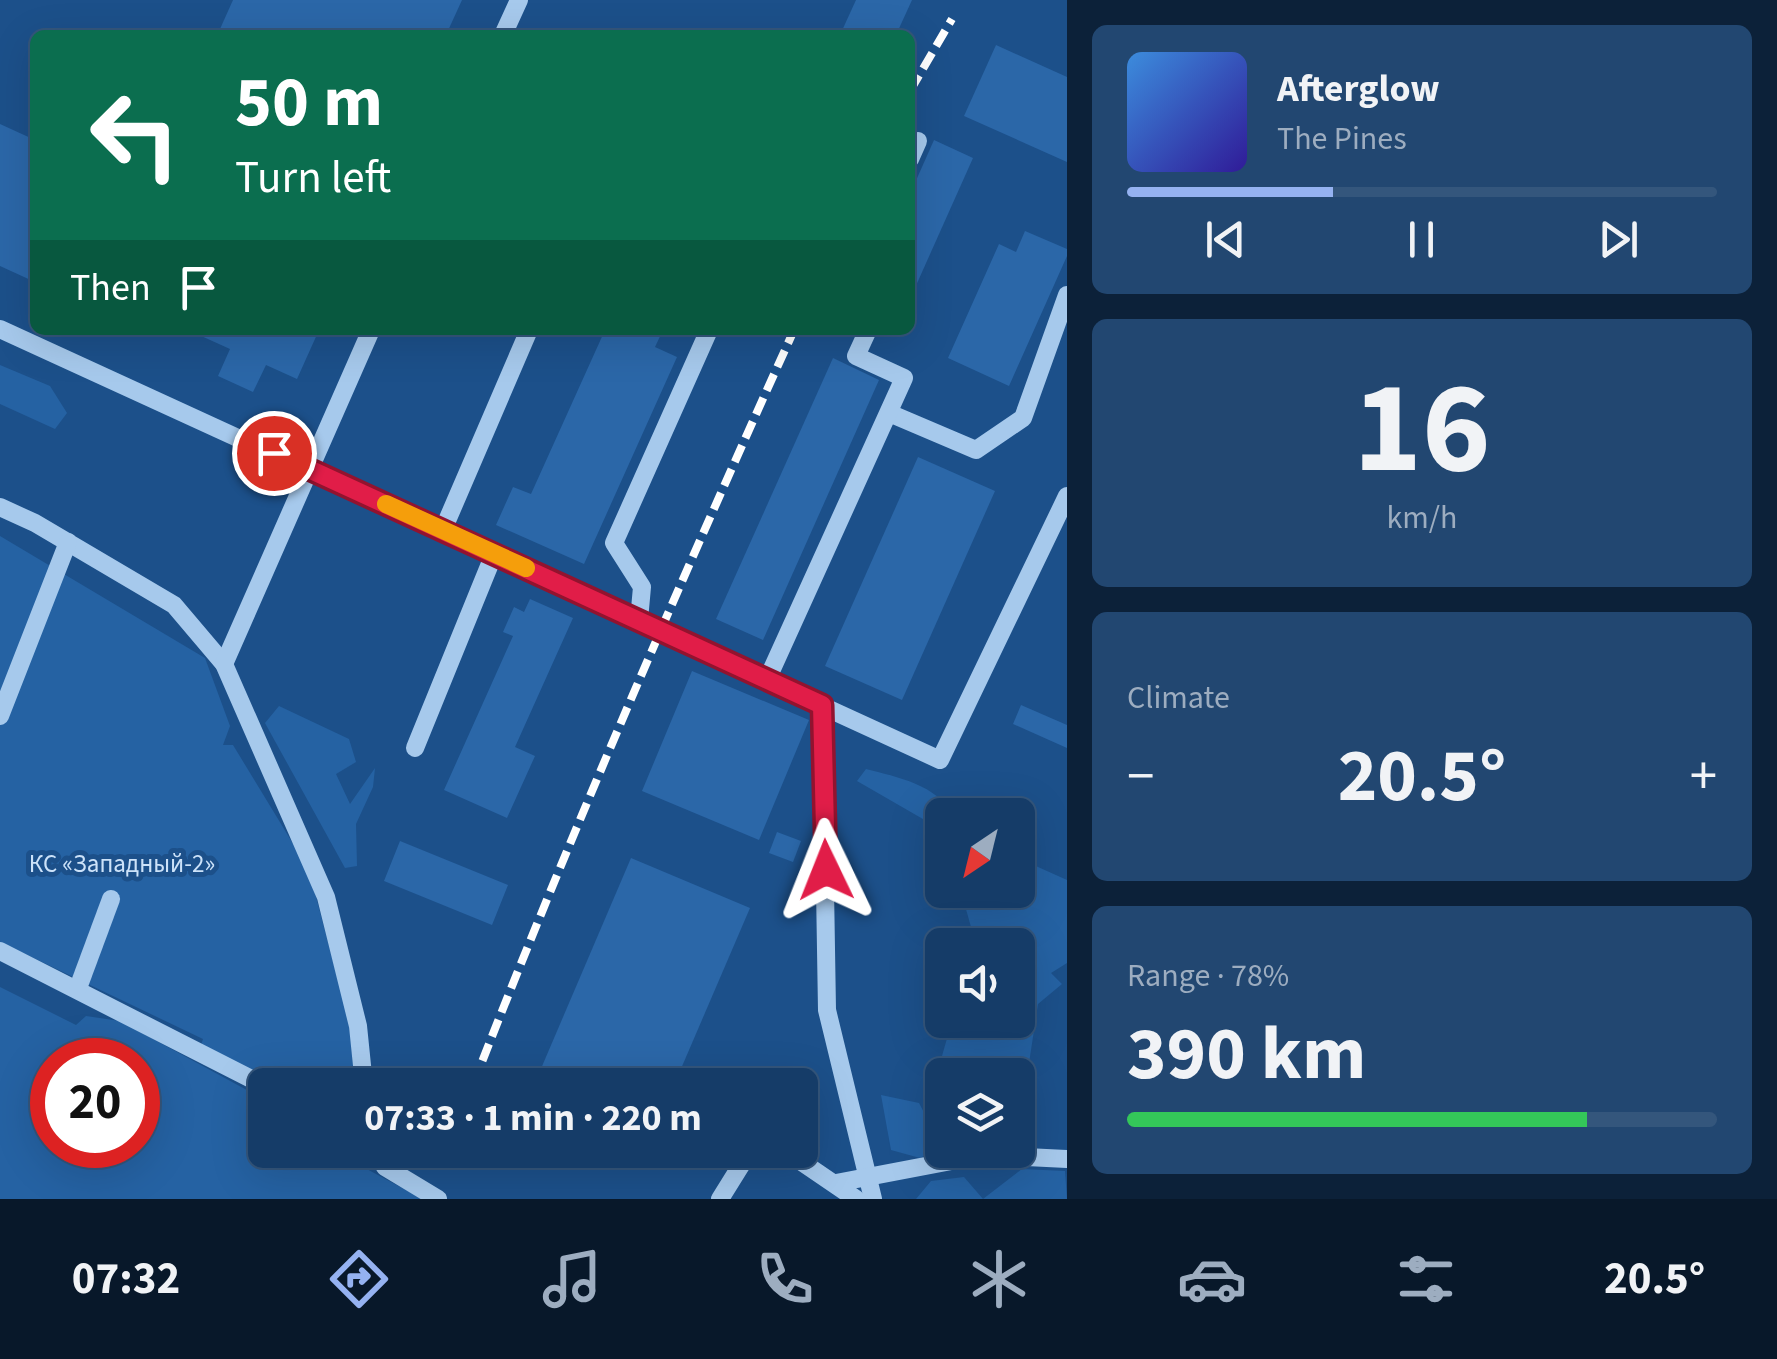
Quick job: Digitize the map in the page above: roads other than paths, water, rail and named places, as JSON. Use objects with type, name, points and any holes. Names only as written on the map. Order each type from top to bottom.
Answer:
[{"type":"street","points":[[505,30],[519,0]]},
{"type":"street","points":[[889,413],[976,450],[1022,418],[1067,295]]},
{"type":"street","points":[[0,329],[940,760],[1067,496]]},
{"type":"street","points":[[224,664],[369,335]]},
{"type":"street","points":[[442,530],[527,335]]},
{"type":"street","points":[[639,620],[642,586],[614,543],[707,335]]},
{"type":"street","points":[[767,680],[904,378],[856,356],[866,335]]},
{"type":"street","points":[[0,507],[174,604],[224,664],[326,897],[358,1026],[362,1068]]},
{"type":"street","points":[[0,716],[68,542]]},
{"type":"street","points":[[415,748],[494,554]]},
{"type":"street","points":[[822,705],[827,1010],[873,1199]]},
{"type":"street","points":[[78,988],[111,899]]},
{"type":"street","points":[[0,950],[248,1077]]},
{"type":"street","points":[[720,1199],[748,1154],[796,1158],[856,1199]]},
{"type":"street","points":[[836,1183],[983,1155],[1067,1159]]},
{"type":"street","points":[[387,1168],[438,1199]]},
{"type":"railway","points":[[915,82],[952,19]]},
{"type":"railway","points":[[480,1068],[628,706],[792,335]]},
{"type":"park label","name":"КС «Западный-2»","points":[[122,863]]}]
